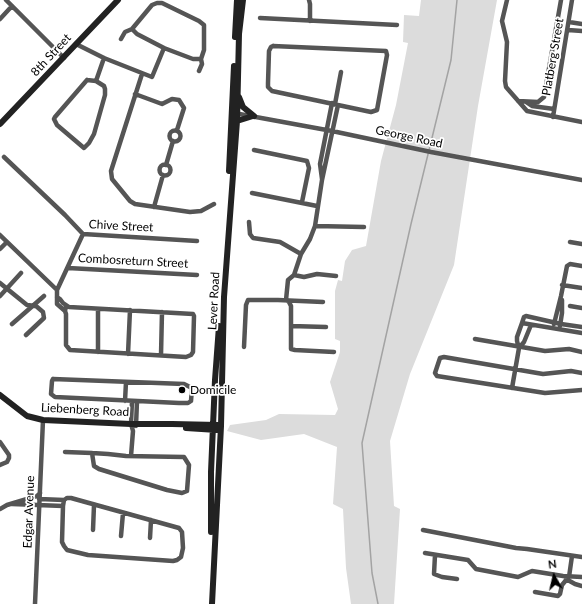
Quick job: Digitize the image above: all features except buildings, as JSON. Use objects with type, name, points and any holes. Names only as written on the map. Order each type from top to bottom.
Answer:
[{"type":"main road","name":"8th Street","points":[[0,124],[118,0]]},
{"type":"main road","name":"Lever Road","points":[[217,428],[215,380],[235,113],[237,0]]},
{"type":"main road","name":"Lever Road","points":[[211,604],[211,472],[217,428],[224,297],[237,121],[235,113],[238,92],[238,41],[243,0]]},
{"type":"main road","points":[[238,92],[243,108],[254,116]]},
{"type":"main road","points":[[237,121],[254,116]]},
{"type":"main road","name":"Liebenberg Road","points":[[0,395],[27,416],[43,420],[133,426],[152,424],[217,428]]},
{"type":"street","points":[[6,0],[64,58]]},
{"type":"street","points":[[309,0],[310,21]]},
{"type":"street","points":[[507,0],[502,20],[507,44],[505,85],[527,111],[582,122]]},
{"type":"street","points":[[518,101],[538,102],[544,97],[561,0]]},
{"type":"street","name":"Platberg Street","points":[[553,117],[572,0]]},
{"type":"street","points":[[121,39],[125,32],[132,29],[152,5],[162,3],[203,23],[205,28],[204,50],[201,59],[202,64],[200,71]]},
{"type":"street","points":[[0,19],[12,6]]},
{"type":"street","points":[[260,18],[397,25]]},
{"type":"street","points":[[569,22],[582,24]]},
{"type":"street","points":[[132,29],[137,34],[164,48],[193,59],[201,59]]},
{"type":"street","points":[[568,30],[582,31]]},
{"type":"street","points":[[76,44],[104,58],[152,77],[164,48]]},
{"type":"street","points":[[271,47],[386,51],[387,55],[378,110],[371,112],[335,104],[270,90],[268,83],[269,51],[271,47]]},
{"type":"street","points":[[96,81],[104,58]]},
{"type":"street","points":[[286,300],[288,281],[294,275],[301,254],[310,239],[315,226],[317,206],[332,131],[341,72]]},
{"type":"street","points":[[142,74],[111,174],[112,179],[130,202],[135,204],[195,212],[214,204]]},
{"type":"street","points":[[86,81],[96,81],[104,86],[105,95],[94,134],[86,147],[83,148],[57,125],[54,119],[86,81]]},
{"type":"street","points":[[135,94],[162,104],[172,100],[179,100],[184,108],[177,130],[180,133],[180,139],[173,141]]},
{"type":"street","points":[[526,102],[532,106],[554,109]]},
{"type":"street","points":[[322,180],[320,164],[327,130],[335,104]]},
{"type":"street","name":"George Road","points":[[235,113],[582,180]]},
{"type":"street","points":[[173,141],[170,139],[170,133],[177,130]]},
{"type":"street","points":[[154,207],[163,175],[160,173],[159,169],[162,165],[166,165],[173,141]]},
{"type":"street","points":[[254,150],[307,161],[309,168],[302,202]]},
{"type":"street","name":"Chive Street","points":[[4,157],[83,234],[198,241]]},
{"type":"street","points":[[252,193],[317,206]]},
{"type":"street","points":[[249,222],[249,232],[251,237],[280,242],[301,254]]},
{"type":"street","points":[[315,226],[364,227]]},
{"type":"street","points":[[65,308],[67,348],[73,350],[128,354],[186,357],[191,355],[194,316],[190,313],[65,308],[57,304],[57,290],[83,234]]},
{"type":"street","points":[[0,235],[57,290]]},
{"type":"street","points":[[0,249],[7,242]]},
{"type":"street","points":[[570,242],[582,244]]},
{"type":"street","points":[[553,329],[561,296],[562,285],[568,265],[582,266]]},
{"type":"street","name":"Combosreturn Street","points":[[68,268],[197,275]]},
{"type":"street","points":[[0,296],[21,273]]},
{"type":"street","points":[[294,275],[304,277],[319,274],[336,276]]},
{"type":"street","points":[[0,283],[28,305],[36,306],[43,312],[44,316],[26,335]]},
{"type":"street","points":[[562,285],[582,288]]},
{"type":"street","points":[[12,324],[44,296]]},
{"type":"street","points":[[559,330],[563,309],[561,296]]},
{"type":"street","points":[[286,300],[290,302],[291,306],[291,349],[334,352]]},
{"type":"street","points":[[244,347],[247,301],[286,300],[323,302]]},
{"type":"street","points":[[570,306],[582,308]]},
{"type":"street","points":[[98,309],[98,352]]},
{"type":"street","points":[[128,354],[130,310]]},
{"type":"street","points":[[161,355],[162,312]]},
{"type":"street","points":[[512,388],[519,348],[517,337],[525,316],[560,324],[582,327]]},
{"type":"street","points":[[522,323],[582,333]]},
{"type":"street","points":[[519,348],[524,342],[532,324]]},
{"type":"street","points":[[291,326],[326,327]]},
{"type":"street","points":[[475,339],[519,348],[545,351],[569,349],[582,352]]},
{"type":"street","points":[[582,373],[571,371],[543,374],[442,357],[440,358],[435,372],[437,376],[545,393],[582,390]]},
{"type":"street","points":[[55,378],[126,382],[184,384],[192,390],[191,401],[188,403],[125,401],[56,397],[51,395],[52,380],[55,378]]},
{"type":"street","points":[[125,401],[126,382]]},
{"type":"street","points":[[131,456],[134,401]]},
{"type":"street","name":"Edgar Avenue","points":[[35,604],[43,420]]},
{"type":"street","points":[[0,442],[9,455],[9,458],[7,462],[0,465]]},
{"type":"street","points":[[65,452],[92,453],[131,456],[184,457],[189,465],[187,491],[182,493],[166,490],[96,467],[93,464],[92,453]]},
{"type":"street","points":[[0,509],[40,493]]},
{"type":"street","points":[[12,504],[64,500],[71,498],[152,520],[180,529],[182,532],[182,557],[173,561],[88,555],[67,550],[62,542],[64,500]]},
{"type":"street","points":[[39,502],[63,506]]},
{"type":"street","points":[[93,530],[94,505]]},
{"type":"street","points":[[121,536],[123,512]]},
{"type":"street","points":[[150,538],[152,520]]},
{"type":"street","points":[[424,530],[516,548],[527,548],[582,557]]},
{"type":"street","points":[[425,554],[468,560],[476,569],[518,577],[532,571],[566,578],[582,577]]},
{"type":"street","points":[[435,555],[434,574],[442,577],[457,579]]},
{"type":"street","points":[[535,592],[558,596],[566,578],[572,556]]},
{"type":"street","points":[[566,578],[575,584],[582,586]]},
{"type":"shaded area","points":[[421,0],[497,0],[478,106],[454,265],[410,374],[390,441],[394,506],[400,509],[394,604],[351,604],[346,568],[343,509],[333,504],[337,447],[304,434],[261,440],[227,431],[230,425],[266,420],[279,414],[335,415],[338,409],[330,382],[340,352],[340,341],[335,339],[335,291],[338,280],[342,281],[345,261],[352,250],[366,246],[381,161],[396,105],[408,43],[403,42],[404,15],[419,16]]},
{"type":"waterway","points":[[378,604],[372,573],[362,443],[411,224],[451,60],[457,0]]},
{"type":"place","name":"Domicile","points":[[182,390]]}]
